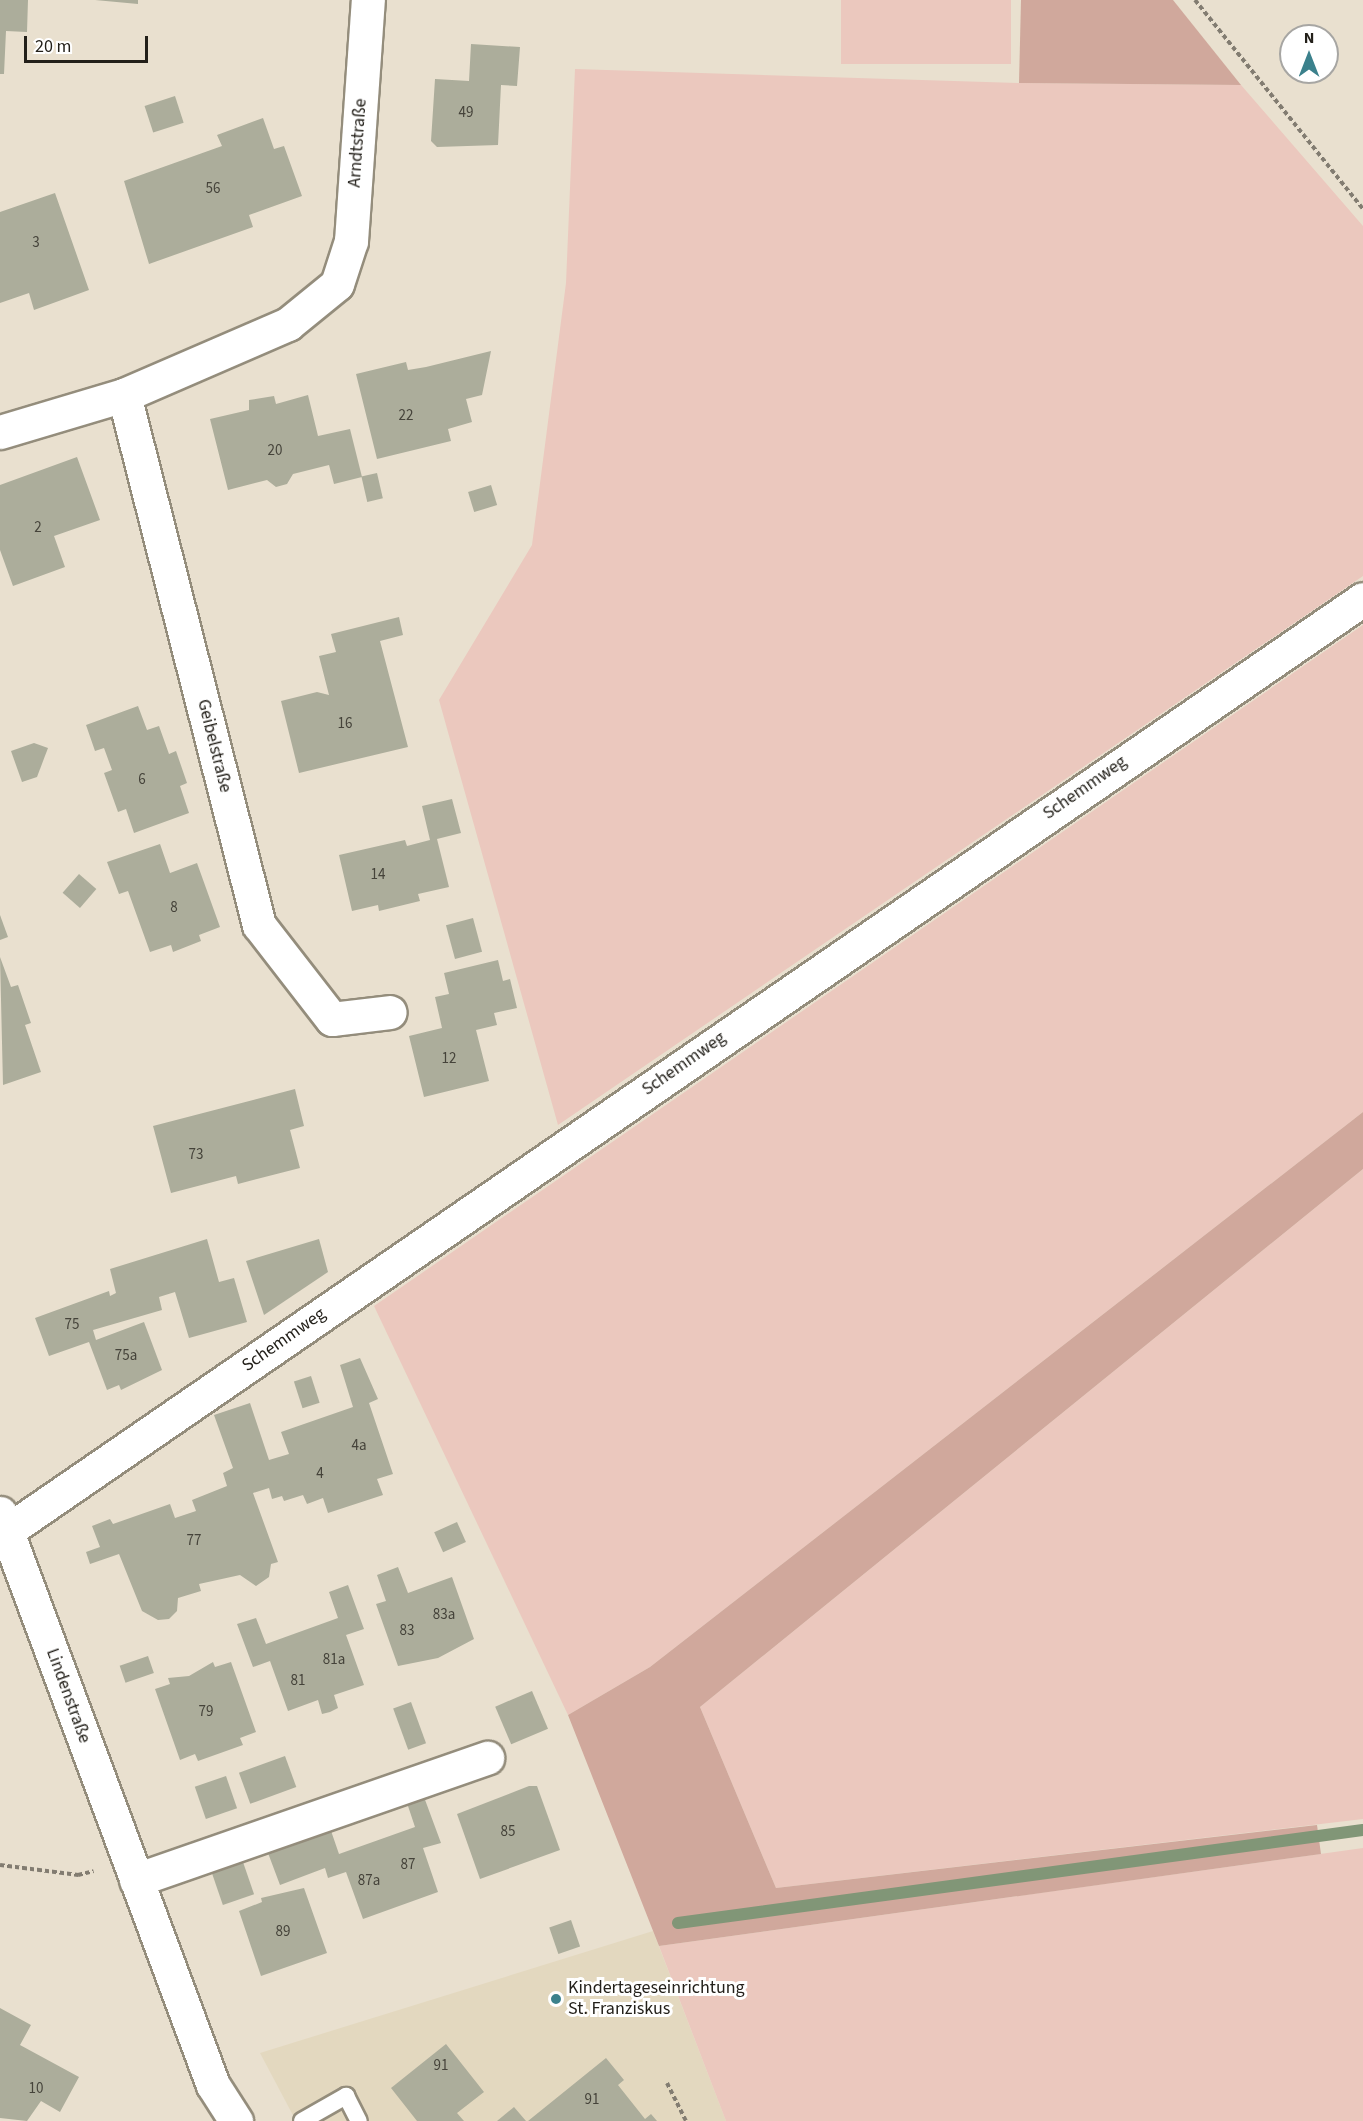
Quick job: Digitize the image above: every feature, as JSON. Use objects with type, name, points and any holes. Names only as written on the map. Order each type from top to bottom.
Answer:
[{"type":"street","name":"Arndtstraße","points":[[124,395],[288,324],[338,284],[351,241],[368,0]]},
{"type":"street","points":[[0,432],[124,395]]},
{"type":"street","name":"Geibelstraße","points":[[124,395],[259,925],[332,1019],[390,1012]]},
{"type":"street","name":"Schemmweg","points":[[3,1522],[1363,599]]},
{"type":"street","name":"Lindenstraße","points":[[3,1522],[213,2085],[236,2121]]},
{"type":"street","points":[[133,1871],[487,1758]]},
{"type":"lane","points":[[302,2121],[346,2096],[359,2121]]},
{"type":"path","points":[[1195,0],[1363,209]]},
{"type":"path","points":[[0,1865],[78,1875],[133,1871]]},
{"type":"path","points":[[667,2083],[686,2121]]},
{"type":"shaded area","points":[[841,0],[1011,0],[1011,64],[841,64]]},
{"type":"shaded area","points":[[1021,0],[1173,0],[1241,85],[1019,83]]},
{"type":"shaded area","points":[[575,69],[1019,83],[1241,85],[1363,226],[1363,576],[558,1125],[439,700],[532,545],[566,283]]},
{"type":"shaded area","points":[[1363,625],[1363,1112],[650,1667],[568,1715],[374,1306]]},
{"type":"shaded area","points":[[1363,1112],[1363,1169],[700,1707],[776,1888],[1317,1825],[1321,1854],[659,1946],[568,1715],[650,1667]]},
{"type":"shaded area","points":[[1363,1169],[1363,1819],[776,1888],[700,1707]]},
{"type":"shaded area","points":[[1363,1848],[1363,2121],[726,2121],[659,1946]]},
{"type":"shaded area","name":"Kindertageseinrichtung St. Franziskus","points":[[653,1931],[726,2121],[296,2121],[260,2053]]},
{"type":"building","points":[[0,0],[28,0],[27,32],[6,31],[4,74],[0,74]]},
{"type":"building","points":[[95,0],[138,0],[138,4]]},
{"type":"building","points":[[471,44],[520,47],[517,86],[501,85],[498,145],[437,147],[431,141],[435,79],[469,81]]},
{"type":"building","points":[[175,96],[184,123],[153,133],[145,106]]},
{"type":"building","points":[[263,118],[274,149],[284,146],[302,196],[249,215],[253,227],[149,264],[124,181],[222,146],[217,135]]},
{"type":"building","points":[[55,193],[89,290],[34,310],[29,293],[0,303],[0,212]]},
{"type":"building","points":[[491,351],[482,395],[466,399],[472,422],[448,429],[451,441],[377,459],[356,374],[406,362],[408,370],[426,367]]},
{"type":"building","points":[[308,395],[318,436],[350,429],[362,477],[334,484],[329,465],[293,474],[287,484],[276,487],[267,480],[228,490],[210,419],[249,410],[249,400],[274,396],[276,404]]},
{"type":"building","points":[[77,457],[100,520],[54,536],[65,567],[13,586],[0,550],[0,485]]},
{"type":"building","points":[[377,473],[383,498],[367,502],[361,477]]},
{"type":"building","points":[[491,485],[497,505],[474,512],[468,492]]},
{"type":"building","points":[[399,617],[403,635],[380,641],[408,747],[299,773],[281,701],[317,692],[329,695],[319,656],[336,652],[331,634]]},
{"type":"building","points":[[138,706],[147,730],[159,726],[169,754],[176,751],[187,783],[180,786],[189,813],[134,833],[126,809],[118,812],[104,773],[112,770],[104,748],[95,751],[86,725]]},
{"type":"building","points":[[34,743],[48,748],[37,777],[22,782],[11,751]]},
{"type":"building","points":[[452,799],[461,833],[437,839],[449,887],[418,894],[420,901],[379,911],[378,905],[352,911],[339,855],[405,840],[407,846],[430,840],[422,806]]},
{"type":"building","points":[[160,844],[170,873],[197,863],[220,927],[199,935],[201,941],[173,952],[171,945],[150,952],[128,891],[119,894],[107,862]]},
{"type":"building","points":[[79,874],[96,889],[80,908],[63,893]]},
{"type":"building","points":[[0,915],[8,937],[0,940]]},
{"type":"building","points":[[473,918],[482,952],[455,959],[446,925]]},
{"type":"building","points":[[0,957],[11,987],[18,985],[31,1023],[25,1025],[41,1072],[3,1085]]},
{"type":"building","points":[[498,960],[503,981],[510,979],[517,1008],[494,1013],[497,1025],[476,1030],[489,1081],[424,1097],[409,1036],[442,1028],[435,997],[449,994],[444,973]]},
{"type":"building","points":[[295,1089],[304,1126],[290,1130],[300,1168],[238,1184],[236,1176],[171,1193],[153,1126]]},
{"type":"building","points":[[207,1239],[219,1282],[234,1278],[247,1322],[189,1338],[175,1292],[159,1297],[162,1310],[93,1330],[96,1340],[144,1322],[162,1370],[121,1390],[119,1385],[107,1390],[89,1342],[49,1356],[35,1318],[109,1291],[110,1296],[116,1293],[110,1269]]},
{"type":"building","points":[[319,1239],[328,1272],[264,1315],[246,1261]]},
{"type":"building","points":[[360,1358],[378,1399],[369,1403],[393,1474],[377,1479],[383,1495],[328,1513],[323,1498],[307,1504],[303,1495],[284,1501],[282,1496],[272,1499],[269,1488],[253,1493],[278,1562],[271,1564],[269,1577],[256,1586],[240,1575],[199,1584],[201,1591],[178,1598],[177,1611],[169,1619],[158,1620],[142,1611],[119,1554],[90,1564],[86,1552],[100,1547],[92,1526],[110,1519],[113,1524],[170,1504],[175,1518],[196,1511],[192,1500],[227,1486],[223,1473],[233,1468],[214,1415],[250,1403],[269,1460],[289,1454],[281,1432],[353,1407],[340,1365]]},
{"type":"building","points":[[311,1376],[320,1403],[303,1408],[294,1382]]},
{"type":"building","points":[[457,1522],[466,1542],[443,1552],[434,1532]]},
{"type":"building","points":[[398,1567],[408,1593],[452,1577],[474,1639],[438,1658],[398,1666],[376,1604],[386,1601],[377,1575]]},
{"type":"building","points":[[348,1585],[364,1629],[346,1635],[364,1685],[334,1695],[338,1708],[330,1712],[322,1714],[318,1700],[288,1711],[270,1661],[253,1667],[237,1624],[256,1618],[266,1644],[338,1618],[329,1592]]},
{"type":"building","points":[[148,1656],[154,1673],[125,1683],[120,1666]]},
{"type":"building","points":[[213,1662],[215,1667],[231,1662],[256,1732],[240,1738],[243,1745],[198,1761],[195,1754],[180,1760],[155,1689],[170,1684],[168,1678],[189,1676]]},
{"type":"building","points":[[532,1691],[548,1729],[511,1744],[495,1707]]},
{"type":"building","points":[[411,1702],[426,1743],[408,1750],[393,1708]]},
{"type":"building","points":[[285,1756],[296,1787],[250,1804],[239,1773]]},
{"type":"building","points":[[226,1776],[237,1808],[206,1819],[195,1787]]},
{"type":"building","points":[[529,1786],[537,1786],[560,1850],[480,1879],[457,1814]]},
{"type":"building","points":[[424,1797],[441,1843],[423,1848],[438,1892],[363,1919],[346,1872],[328,1878],[325,1868],[280,1885],[268,1853],[313,1836],[312,1832],[329,1825],[339,1854],[415,1827],[407,1803]]},
{"type":"building","points":[[243,1862],[254,1894],[223,1905],[212,1873]]},
{"type":"building","points":[[304,1888],[327,1953],[261,1976],[239,1911],[262,1902],[261,1898]]},
{"type":"building","points":[[571,1920],[580,1946],[558,1954],[549,1927]]},
{"type":"building","points":[[0,2008],[31,2025],[20,2045],[79,2077],[60,2112],[41,2101],[27,2121],[0,2118]]},
{"type":"building","points":[[446,2044],[484,2092],[457,2113],[464,2121],[417,2121],[391,2088]]},
{"type":"building","points":[[606,2058],[624,2080],[618,2085],[645,2119],[651,2114],[657,2121],[528,2121]]},
{"type":"building","points":[[514,2107],[526,2121],[497,2121]]},
{"type":"waterway","points":[[678,1923],[1363,1830]]},
{"type":"place","name":"Kindertageseinrichtung St. Franziskus","points":[[556,1999]]}]
